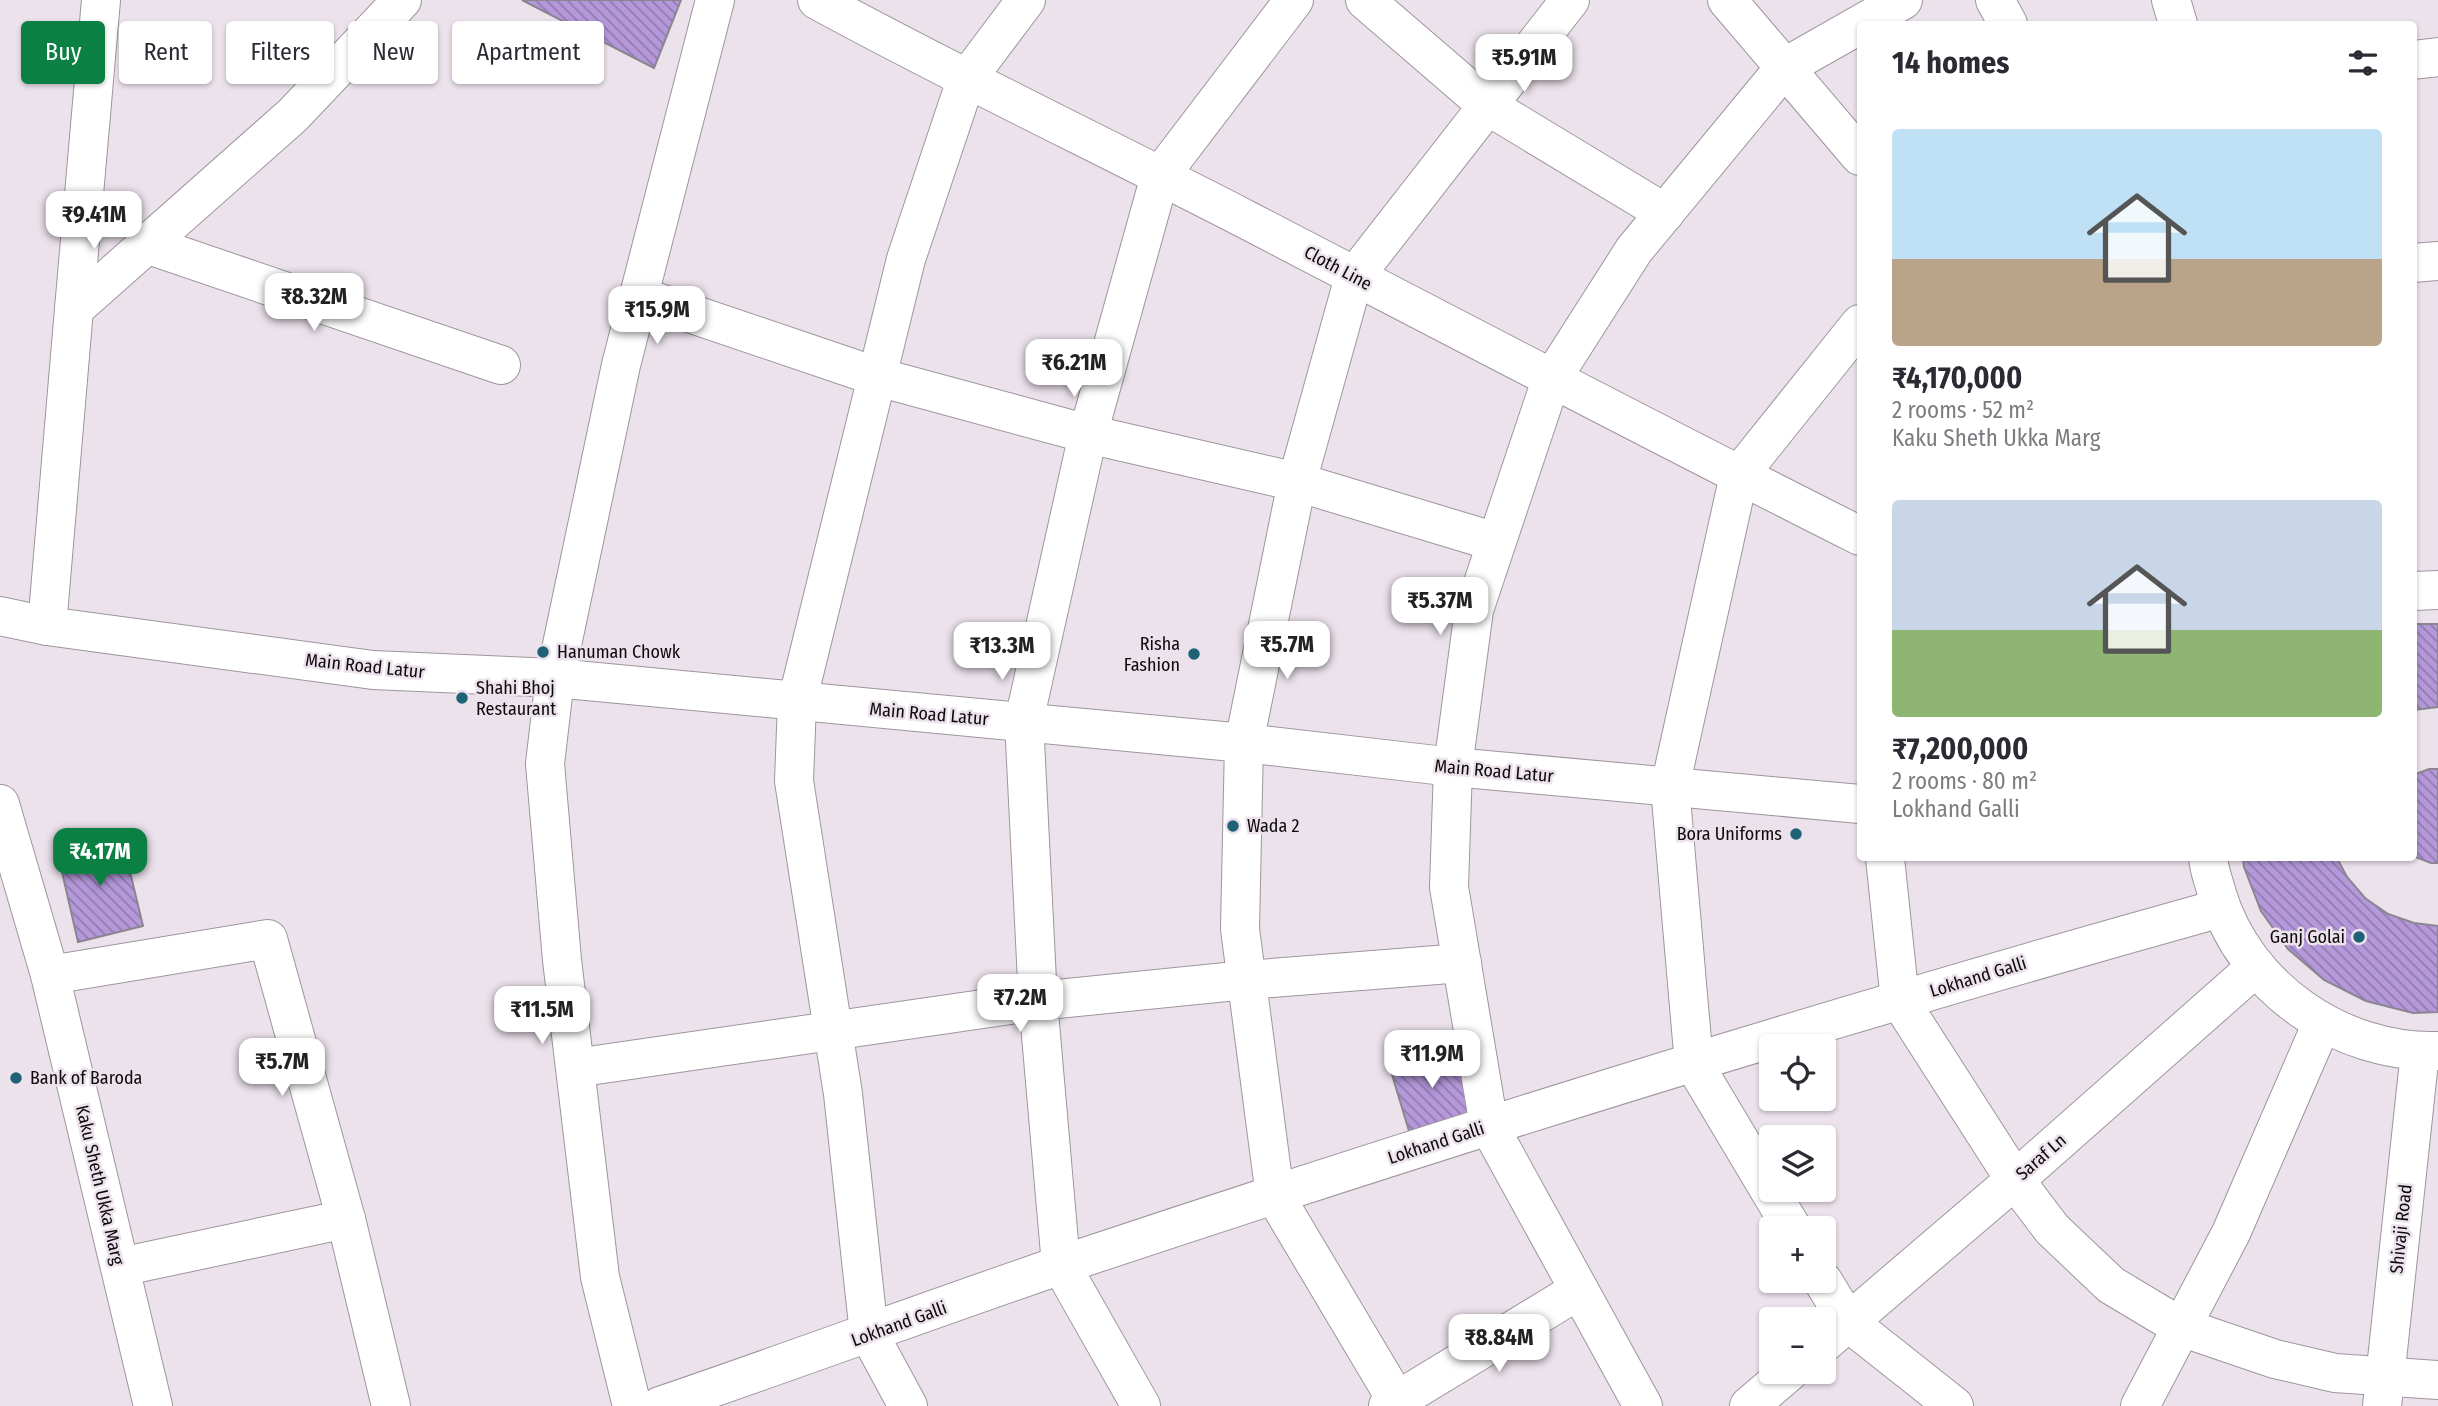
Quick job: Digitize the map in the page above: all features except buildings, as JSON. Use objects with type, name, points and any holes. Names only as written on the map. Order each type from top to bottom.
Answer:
[{"type":"street","points":[[47,625],[101,0]]},
{"type":"street","points":[[74,309],[293,115],[402,0]]},
{"type":"street","points":[[632,1406],[600,1277],[562,960],[545,764],[555,678],[621,365],[715,0]]},
{"type":"street","name":"Cloth Line","points":[[817,0],[1551,380],[1857,534]]},
{"type":"street","points":[[908,1406],[869,1335],[842,1094],[794,781],[797,702],[906,259],[966,79],[1026,0]]},
{"type":"street","points":[[1141,1406],[1061,1265],[1038,1001],[1024,722],[1088,434],[1160,176],[1294,0]]},
{"type":"street","points":[[1365,0],[1488,106],[1665,213]]},
{"type":"street","points":[[1570,0],[1354,277],[1297,482],[1244,743],[1240,929],[1275,1196],[1395,1404],[1579,1290]]},
{"type":"street","points":[[1727,0],[1857,152]]},
{"type":"street","points":[[1866,21],[1903,0]]},
{"type":"street","points":[[1995,0],[2006,21]]},
{"type":"street","points":[[2171,0],[2177,21]]},
{"type":"street","points":[[1643,1406],[1489,1126],[1449,887],[1453,767],[1474,610],[1551,380],[1634,250],[1785,67],[1857,26]]},
{"type":"street","points":[[2417,60],[2438,57]]},
{"type":"street","points":[[146,244],[501,365]]},
{"type":"street","points":[[2417,263],[2438,261]]},
{"type":"street","points":[[639,296],[878,377],[1088,434],[1297,482],[1496,542]]},
{"type":"street","points":[[1785,1216],[1694,1064],[1670,787],[1739,475],[1857,328]]},
{"type":"street","points":[[2417,591],[2438,590]]},
{"type":"street","name":"Main Road Latur","points":[[0,617],[373,670],[555,678],[1244,743],[1453,767],[1857,804]]},
{"type":"street","name":"Kaku Sheth Ukka Marg","points":[[0,804],[50,975],[153,1406]]},
{"type":"street","points":[[1885,861],[1900,1001],[2015,1180],[2052,1229],[2111,1285],[2181,1327],[2274,1359],[2335,1373],[2383,1391],[2438,1380]]},
{"type":"street","points":[[2209,861],[2221,908],[2236,939],[2256,967],[2286,998],[2322,1023],[2369,1043],[2429,1052]]},
{"type":"street","name":"Lokhand Galli","points":[[660,1406],[869,1335],[1061,1265],[1489,1126],[2004,968],[2221,908]]},
{"type":"street","points":[[50,975],[268,939],[346,1219],[391,1406]]},
{"type":"street","points":[[575,1068],[1038,1001],[1247,980],[1462,963]]},
{"type":"street","name":"Saraf Ln","points":[[1836,1332],[2015,1180],[2256,967]]},
{"type":"street","points":[[2140,1406],[2231,1233],[2322,1023]]},
{"type":"street","name":"Shivaji Road","points":[[2383,1391],[2429,1052]]},
{"type":"street","points":[[120,1267],[346,1219]]},
{"type":"street","points":[[1836,1332],[1954,1406]]},
{"type":"street","points":[[1749,1406],[1775,1384]]},
{"type":"place","name":"Hanuman Chowk","points":[[543,652]]},
{"type":"place","name":"Risha Fashion","points":[[1194,654]]},
{"type":"place","name":"Shahi Bhoj Restaurant","points":[[462,698]]},
{"type":"place","name":"Wada 2","points":[[1233,826]]},
{"type":"place","name":"Bora Uniforms","points":[[1796,834]]},
{"type":"place","name":"Ganj Golai","points":[[2359,937]]},
{"type":"place","name":"Bank of Baroda","points":[[16,1078]]}]
